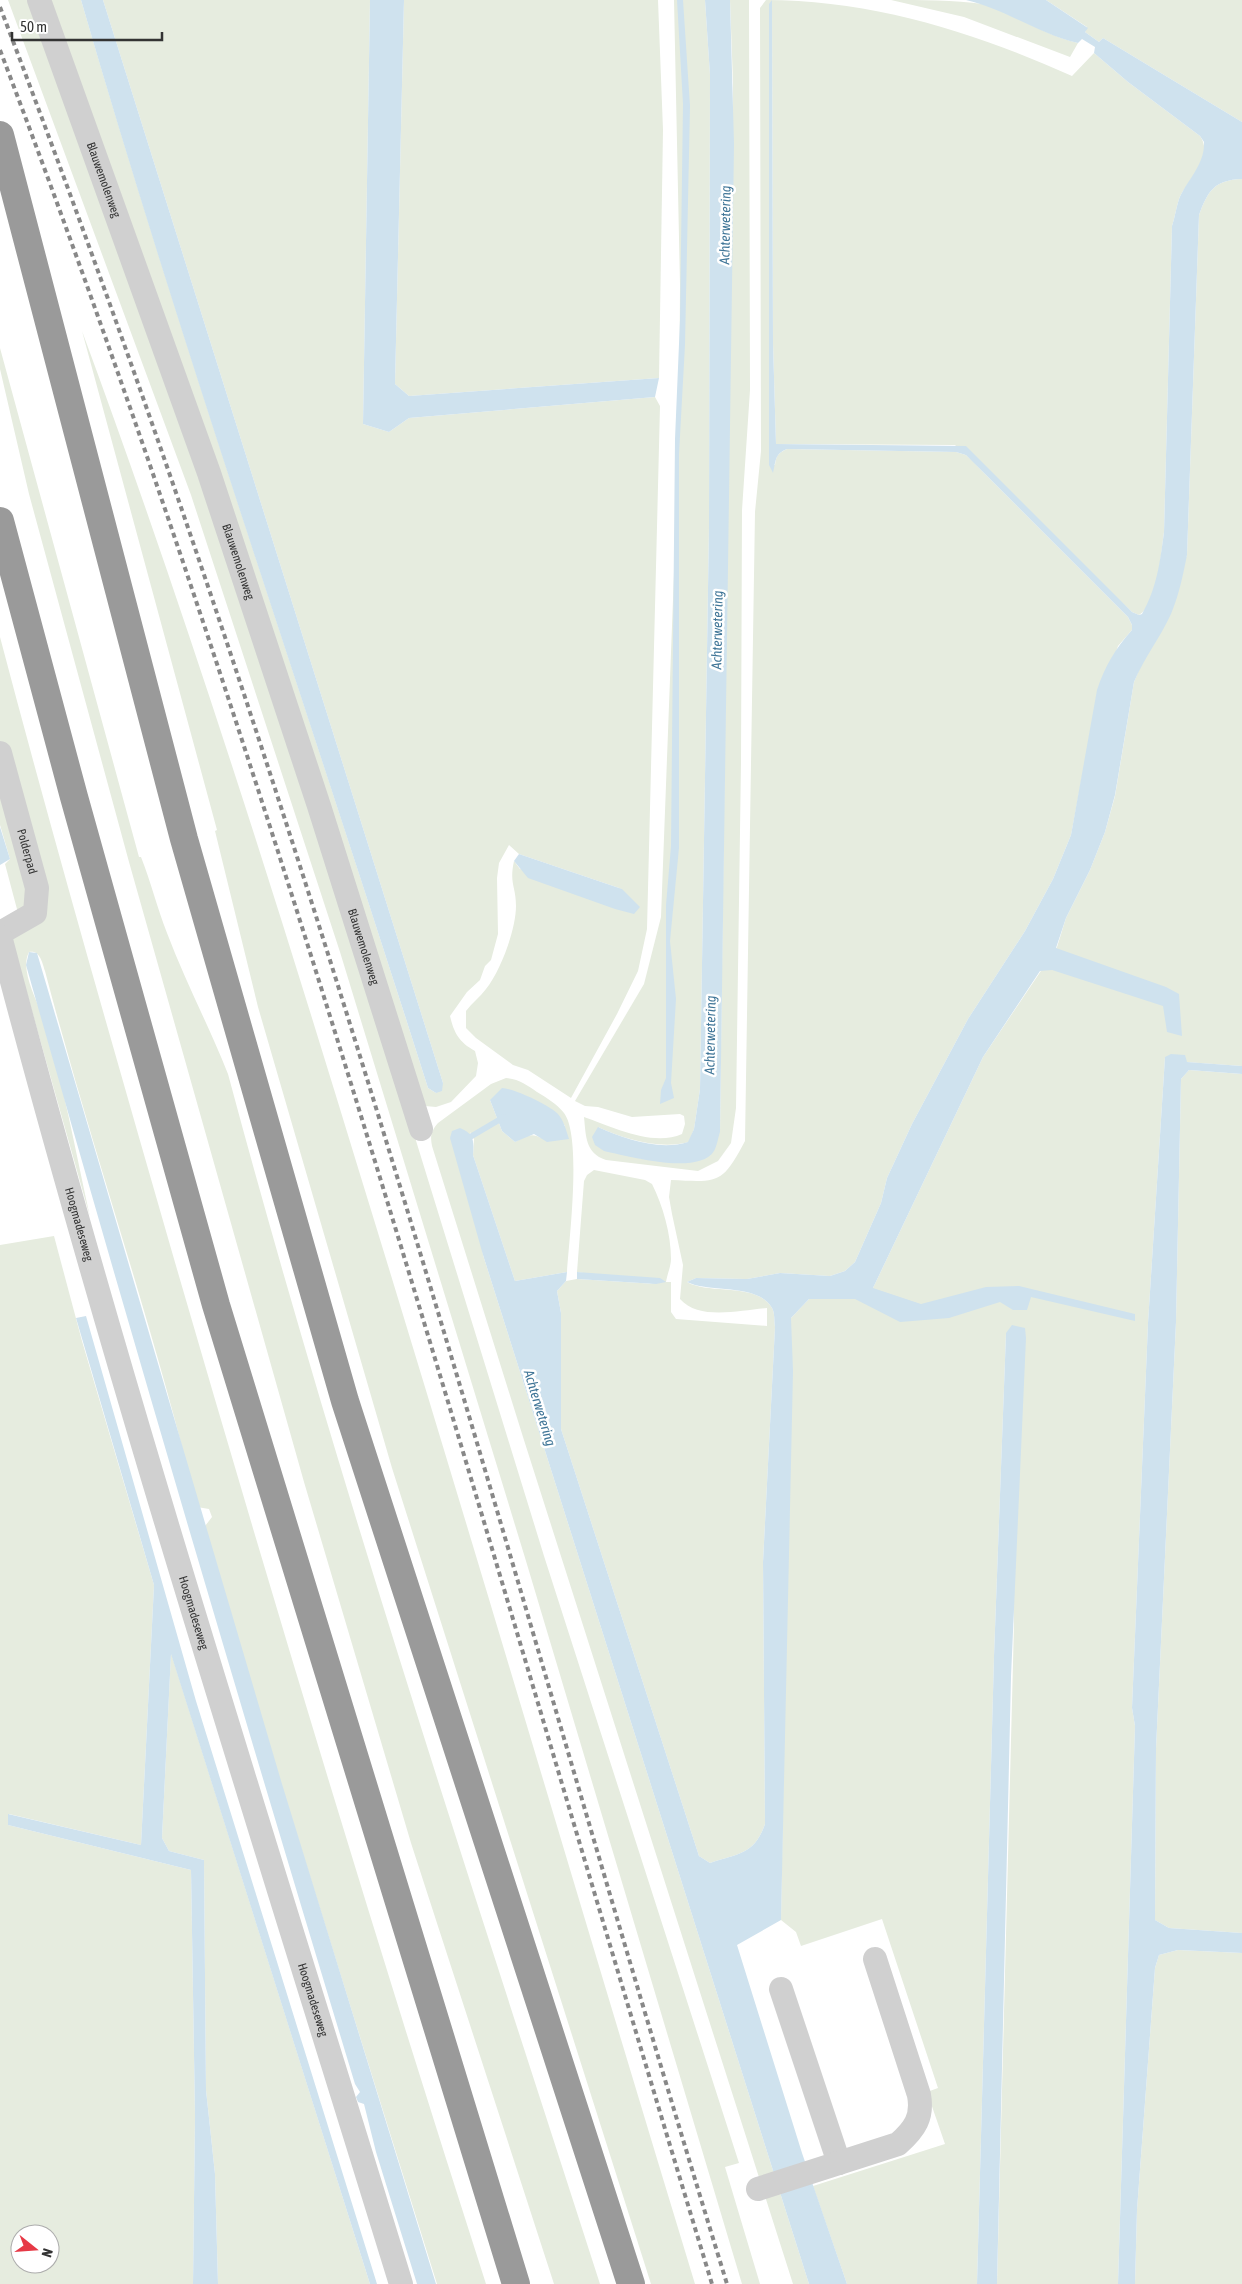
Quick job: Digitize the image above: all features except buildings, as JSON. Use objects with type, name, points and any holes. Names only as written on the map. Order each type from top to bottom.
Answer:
[{"type":"highway","points":[[0,135],[184,839],[345,1401],[631,2284]]},
{"type":"highway","points":[[0,521],[76,807],[216,1305],[516,2284]]},
{"type":"street","name":"Blauwemolenweg","points":[[39,0],[209,474],[319,806],[421,1129]]},
{"type":"street","name":"Polderpad","points":[[0,753],[37,888],[35,913],[0,935]]},
{"type":"street","name":"Hoogmadeseweg","points":[[0,935],[119,1358],[247,1791],[401,2284]]},
{"type":"street","points":[[758,2189],[898,2144],[911,2133],[919,2120],[921,2106],[919,2095],[875,1959]]},
{"type":"street","points":[[781,1989],[839,2163]]},
{"type":"shaded area","points":[[8,0],[30,0],[162,364],[356,946],[544,1556],[739,2163],[725,2167],[760,2284],[742,2284],[526,1561],[340,952],[191,495]]},
{"type":"shaded area","points":[[46,0],[81,0],[164,273],[428,1088],[436,1093],[443,1083],[103,0],[370,0],[363,424],[389,432],[409,418],[655,397],[660,406],[647,929],[638,971],[571,1098],[528,1070],[513,1065],[476,1038],[466,1028],[466,1011],[492,981],[510,937],[516,906],[512,880],[514,861],[520,869],[622,889],[519,854],[509,845],[499,863],[497,878],[498,934],[491,960],[485,966],[480,980],[467,992],[450,1016],[458,1036],[475,1051],[478,1063],[476,1076],[451,1102],[436,1107],[425,1106]]},
{"type":"shaded area","points":[[404,0],[658,0],[663,130],[659,378],[409,396],[395,384]]},
{"type":"shaded area","points":[[674,0],[705,0],[710,75],[709,526],[700,1089],[694,1129],[689,1142],[666,1145],[654,1144],[619,1136],[598,1127],[641,1159],[720,1132],[733,83],[730,0],[749,0],[750,390],[742,510],[741,762],[736,1108],[731,1143],[718,1161],[698,1171],[606,1160],[599,1157],[590,1148],[585,1131],[584,1117],[646,1137],[671,1137],[682,1134],[685,1124],[684,1116],[680,1114],[632,1117],[598,1107],[585,1106],[575,1101],[644,984],[661,917],[679,441],[680,285]]},
{"type":"shaded area","points":[[766,0],[845,6],[923,22],[999,46],[1072,76],[1094,53],[1128,82],[1200,136],[1204,144],[1204,152],[1198,169],[1179,199],[1172,226],[1164,532],[1157,577],[1150,600],[1145,609],[1139,615],[1132,612],[973,462],[1128,617],[1132,625],[1132,630],[1118,646],[1092,724],[1071,835],[1053,879],[1025,931],[968,1019],[912,1124],[887,1178],[881,1203],[855,1262],[845,1271],[830,1276],[780,1273],[747,1279],[696,1278],[687,1282],[707,1288],[744,1292],[765,1300],[772,1308],[775,1327],[763,1562],[765,1824],[756,1842],[750,1847],[737,1854],[710,1863],[699,1856],[561,1429],[561,1313],[557,1291],[566,1281],[577,1279],[656,1284],[577,1272],[584,1181],[587,1175],[594,1170],[645,1180],[652,1184],[660,1201],[668,1230],[671,1259],[666,1282],[671,1282],[671,1312],[676,1319],[767,1326],[767,1308],[733,1312],[709,1312],[688,1306],[680,1299],[683,1265],[669,1197],[671,1180],[709,1180],[717,1178],[724,1173],[745,1141],[755,512],[761,451],[760,8]],"holes":[[[772,1],[773,343],[776,444],[955,445],[965,455],[956,452],[787,449],[778,455],[775,465],[769,465]]]},
{"type":"shaded area","points":[[891,0],[949,1],[983,4],[1053,35],[1078,43],[1070,57],[964,17]]},
{"type":"shaded area","points":[[1046,0],[1242,0],[1242,122],[1103,38],[1099,42],[1085,32],[1087,27]]},
{"type":"shaded area","points":[[1242,179],[1242,1066],[1186,1062],[1165,1057],[1148,1323],[1132,1708],[1135,1726],[1118,2284],[997,2284],[1014,1624],[1006,1333],[994,1656],[977,2284],[847,2284],[813,2186],[945,2144],[927,2092],[938,2088],[882,1919],[801,1946],[796,1932],[781,1920],[791,1318],[809,1299],[855,1299],[873,1288],[983,1057],[1057,947],[1066,918],[1090,870],[1105,832],[1115,796],[1134,682],[1187,555],[1199,215],[1213,188],[1225,182]]},
{"type":"shaded area","points":[[82,331],[192,644],[294,960],[444,1449],[695,2284],[651,2284],[392,1468],[258,1007],[215,831],[217,830]]},
{"type":"shaded area","points":[[0,348],[139,857],[141,857],[145,866],[163,924],[174,951],[228,1074],[314,1378],[360,1530],[454,1832],[600,2284],[554,2284],[411,1843],[304,1482],[129,862],[29,494],[0,369]]},
{"type":"shaded area","points":[[0,637],[106,1021],[248,1511],[325,1769],[486,2284],[437,2284],[202,1530],[212,1517],[209,1509],[197,1507],[162,1372],[42,961],[36,953],[29,952],[26,966],[27,974],[56,1063],[90,1217],[12,940],[22,928],[5,864],[10,859],[0,825]]},
{"type":"shaded area","points":[[1189,1070],[1242,1074],[1242,1933],[1169,1928],[1155,1920],[1156,1749],[1176,1322],[1181,1079]]},
{"type":"shaded area","points":[[506,1078],[523,1083],[558,1107],[564,1113],[569,1125],[572,1143],[573,1190],[567,1272],[515,1281],[473,1155],[474,1139],[470,1132],[483,1255],[809,2284],[793,2284],[432,1146],[432,1134],[438,1123],[491,1084]],"holes":[[[490,1100],[556,1113],[565,1126],[541,1138],[531,1135],[515,1142],[502,1131]]]},
{"type":"shaded area","points":[[54,1236],[82,1341],[154,1585],[141,1845],[9,1814],[8,1825],[191,1870],[195,2116],[193,2284],[0,2284],[0,1245]]},
{"type":"shaded area","points":[[171,1653],[370,2284],[218,2284],[215,2174],[206,2090],[204,1860],[169,1851],[162,1838]]},
{"type":"shaded area","points":[[1178,1950],[1242,1953],[1242,2284],[1135,2284],[1137,2210],[1155,1968],[1159,1955]]},
{"type":"water","points":[[81,0],[103,0],[443,1083],[442,1091],[436,1093],[428,1088],[251,545],[164,273]]},
{"type":"water","points":[[370,0],[404,0],[395,384],[409,396],[659,378],[655,397],[409,418],[389,432],[363,424]]},
{"type":"water","points":[[677,0],[683,0],[690,106],[685,345],[679,454],[679,848],[670,941],[676,999],[671,1083],[674,1098],[660,1104],[661,1090],[666,1078],[666,905],[671,846],[675,439],[680,320],[683,104]]},
{"type":"water","points":[[705,0],[730,0],[734,144],[720,1132],[714,1151],[706,1158],[694,1162],[679,1163],[645,1160],[604,1151],[595,1145],[592,1137],[598,1127],[619,1136],[654,1144],[666,1145],[688,1142],[694,1129],[700,1089],[709,526],[710,75]]},
{"type":"water","points":[[772,0],[773,343],[776,444],[966,446],[1132,612],[1139,615],[1142,614],[1147,604],[1154,585],[1164,532],[1172,226],[1182,192],[1202,158],[1204,142],[1200,136],[1128,82],[1094,53],[1095,47],[1082,39],[1078,43],[1064,39],[994,9],[966,0],[1046,0],[1088,28],[1085,32],[1099,42],[1103,38],[1242,122],[1242,179],[1225,182],[1213,188],[1199,215],[1187,555],[1171,614],[1134,682],[1115,795],[1105,832],[1090,870],[1066,918],[1056,948],[1166,987],[1179,994],[1182,1036],[1167,1032],[1163,1006],[1052,970],[1040,971],[983,1057],[873,1288],[921,1304],[986,1287],[1019,1286],[1135,1314],[1135,1321],[1031,1297],[1027,1310],[1013,1310],[1000,1302],[949,1318],[900,1322],[855,1299],[809,1299],[791,1318],[793,1371],[781,1920],[737,1945],[802,2153],[847,2284],[809,2284],[483,1255],[450,1138],[452,1131],[460,1128],[471,1135],[473,1155],[515,1281],[567,1272],[566,1281],[557,1291],[561,1313],[561,1429],[699,1856],[710,1863],[737,1854],[756,1842],[765,1824],[763,1562],[775,1327],[774,1312],[765,1300],[756,1295],[687,1282],[696,1278],[747,1279],[780,1273],[830,1276],[845,1271],[855,1262],[881,1203],[887,1178],[912,1124],[968,1019],[1025,931],[1053,879],[1071,835],[1097,690],[1111,658],[1132,630],[1128,617],[966,455],[956,452],[787,449],[778,456],[773,473],[769,465],[769,4]]},
{"type":"water","points":[[0,827],[10,859],[0,865]]},
{"type":"water","points":[[519,854],[622,889],[640,907],[634,914],[528,878],[514,861]]},
{"type":"water","points":[[29,952],[37,953],[282,1784],[436,2284],[417,2284],[376,2152],[364,2104],[358,2102],[356,2097],[360,2092],[355,2084],[271,1805],[26,965]]},
{"type":"water","points":[[1171,1054],[1185,1055],[1187,1062],[1242,1066],[1242,1074],[1189,1070],[1181,1079],[1176,1322],[1156,1749],[1155,1920],[1169,1928],[1242,1933],[1242,1953],[1178,1950],[1159,1955],[1155,1968],[1137,2210],[1135,2284],[1118,2284],[1135,1726],[1132,1708],[1148,1323],[1165,1057]]},
{"type":"water","points":[[502,1088],[539,1101],[552,1109],[561,1119],[569,1139],[547,1142],[534,1134],[515,1142],[502,1131],[490,1100]]},
{"type":"water","points":[[577,1272],[660,1278],[666,1282],[656,1284],[577,1279]]},
{"type":"water","points":[[86,1316],[196,1701],[377,2284],[370,2284],[171,1654],[162,1838],[169,1851],[204,1860],[206,2090],[215,2174],[218,2284],[193,2284],[195,2116],[191,1870],[8,1825],[8,1814],[141,1845],[154,1585],[76,1318]]},
{"type":"water","points":[[1012,1325],[1025,1328],[1026,1338],[1011,1677],[997,2284],[977,2284],[994,1656],[1006,1333]]},
{"type":"waterway","name":"Achterwetering","points":[[465,1140],[504,1117]]},
{"type":"railway","points":[[0,7],[58,161],[169,472],[325,943],[422,1259],[727,2284]]},
{"type":"railway","points":[[0,50],[101,325],[196,602],[287,881],[460,1441],[712,2284]]}]
